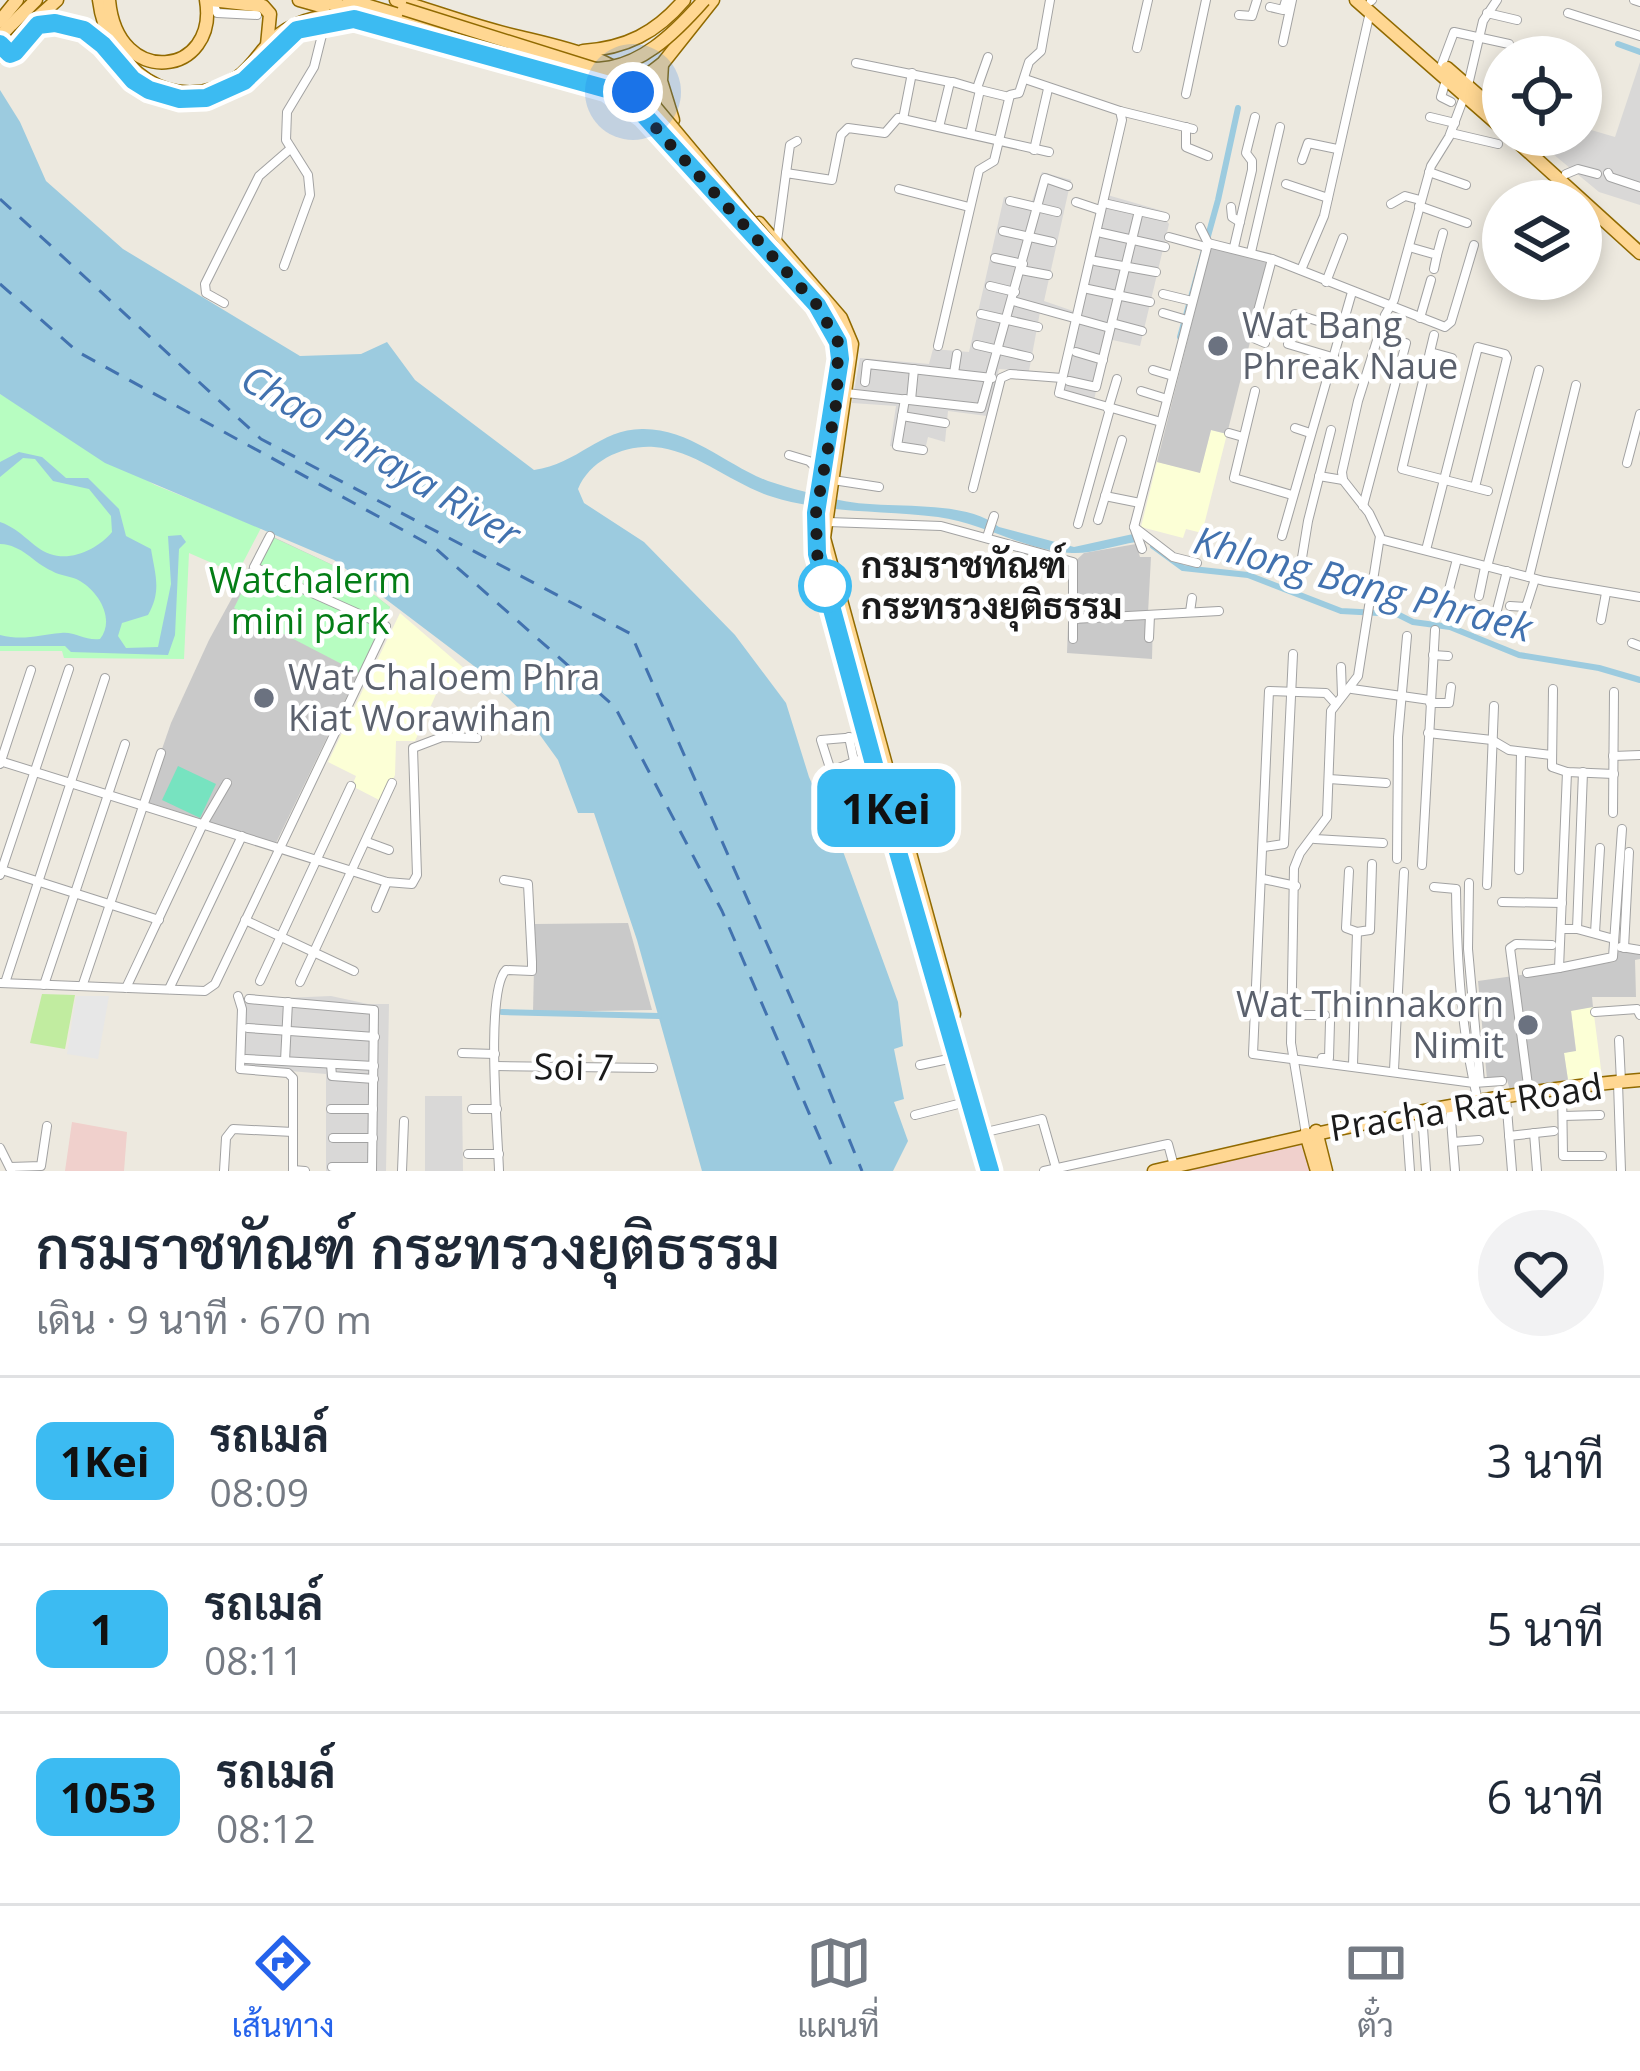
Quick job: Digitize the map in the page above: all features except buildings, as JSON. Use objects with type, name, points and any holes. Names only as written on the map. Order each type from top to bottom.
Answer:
[{"type":"main road","points":[[0,58],[57,0]]},
{"type":"main road","points":[[99,0],[105,33],[116,53],[139,75],[165,87],[192,91],[225,84],[298,22],[348,11],[607,89],[631,102],[836,322],[843,339],[846,393]]},
{"type":"main road","points":[[109,0],[119,38],[142,60],[175,60],[198,44],[207,27],[210,0],[263,6],[270,14],[266,46]]},
{"type":"main road","points":[[299,0],[570,63],[601,63],[640,50],[700,0]]},
{"type":"main road","points":[[320,0],[609,83],[643,103],[806,290]]},
{"type":"main road","points":[[376,0],[590,66],[647,97],[806,290],[832,331],[840,359],[817,554],[994,1171]]},
{"type":"main road","points":[[395,0],[582,51],[650,33]]},
{"type":"main road","points":[[658,131],[634,83],[628,49],[684,0]]},
{"type":"main road","points":[[572,72],[642,57],[676,32],[700,0]]},
{"type":"main road","points":[[607,89],[634,83],[665,60],[713,0]]},
{"type":"main road","points":[[1357,0],[1371,3],[1482,112]]},
{"type":"main road","points":[[27,3],[0,40],[10,54],[38,25],[70,25],[94,36],[116,65],[149,90],[180,99],[206,98],[244,81],[297,30],[348,11]]},
{"type":"main road","points":[[0,21],[27,3]]},
{"type":"main road","points":[[650,33],[646,49],[665,60]]},
{"type":"main road","points":[[515,63],[530,55],[522,38]]},
{"type":"main road","points":[[582,51],[634,83],[673,120],[849,332],[853,358],[826,484]]},
{"type":"main road","points":[[665,60],[661,81],[673,120]]},
{"type":"main road","points":[[1461,94],[1482,106]]},
{"type":"main road","points":[[1533,156],[1640,253]]},
{"type":"main road","points":[[1547,156],[1640,242]]},
{"type":"main road","points":[[872,735],[872,755],[994,1171]]},
{"type":"main road","name":"Pracha Rat Road","points":[[1150,1171],[1422,1111],[1640,1080]]},
{"type":"main road","points":[[1311,1132],[1316,1171]]},
{"type":"main road","points":[[1311,1132],[1326,1171]]},
{"type":"street","points":[[210,0],[217,13],[257,15]]},
{"type":"street","points":[[856,63],[1009,97],[1019,93],[1029,62],[1041,51],[1050,0]]},
{"type":"street","points":[[1137,48],[1148,0]]},
{"type":"street","points":[[1186,94],[1206,0]]},
{"type":"street","points":[[1239,15],[1252,16],[1258,0]]},
{"type":"street","points":[[1270,7],[1283,10],[1289,0]]},
{"type":"street","points":[[1283,42],[1289,0]]},
{"type":"street","points":[[1311,1132],[1308,1059],[1290,1015],[1295,861],[1327,817],[1331,712],[1358,676],[1380,539],[1343,480],[1343,463],[1419,203],[1453,128],[1479,36],[1496,1]]},
{"type":"street","points":[[1300,270],[1320,230],[1371,3]]},
{"type":"street","points":[[1487,13],[1517,20]]},
{"type":"street","points":[[1568,13],[1640,35]]},
{"type":"street","points":[[284,266],[310,195],[308,176],[290,150],[287,112],[314,67],[325,23]]},
{"type":"street","points":[[1444,71],[1452,33],[1482,37]]},
{"type":"street","points":[[970,134],[988,57]]},
{"type":"street","points":[[786,173],[832,180],[844,131],[854,128],[885,134],[898,118],[912,73]]},
{"type":"street","points":[[1024,79],[1190,128],[1186,147],[1208,156]]},
{"type":"street","points":[[939,127],[950,82]]},
{"type":"street","points":[[1034,150],[1048,88]]},
{"type":"street","points":[[938,346],[969,207],[980,170],[994,160],[1009,97]]},
{"type":"street","points":[[1120,111],[1104,207],[1061,395],[1161,422]]},
{"type":"street","points":[[1234,247],[1252,170],[1246,153],[1256,116]]},
{"type":"street","points":[[1430,117],[1482,138]]},
{"type":"street","points":[[898,118],[1049,152]]},
{"type":"street","points":[[1251,252],[1280,127]]},
{"type":"street","points":[[776,242],[790,145],[797,141]]},
{"type":"street","points":[[1302,160],[1308,143],[1337,149]]},
{"type":"street","points":[[224,303],[206,292],[205,284],[259,176],[290,150]]},
{"type":"street","points":[[1567,174],[1578,169],[1603,173],[1640,187]]},
{"type":"street","points":[[1430,172],[1466,185]]},
{"type":"street","points":[[846,393],[981,408],[1045,178],[1068,186]]},
{"type":"street","points":[[1286,184],[1328,198]]},
{"type":"street","points":[[899,189],[969,207]]},
{"type":"street","points":[[1390,204],[1405,196],[1467,223]]},
{"type":"street","points":[[1010,201],[1057,212]]},
{"type":"street","points":[[1076,202],[1165,217]]},
{"type":"street","points":[[1231,207],[1232,217],[1240,222]]},
{"type":"street","points":[[973,488],[1001,378],[1010,374],[1066,379],[1096,387],[1139,211]]},
{"type":"street","points":[[1140,546],[1134,530],[1203,245],[1200,227]]},
{"type":"street","points":[[1003,230],[1052,242]]},
{"type":"street","points":[[1102,233],[1133,240],[1234,247],[1449,326],[1474,245]]},
{"type":"street","points":[[1420,318],[1443,233]]},
{"type":"street","points":[[1326,282],[1343,238]]},
{"type":"street","points":[[1408,247],[1437,255]]},
{"type":"street","points":[[995,257],[1048,275]]},
{"type":"street","points":[[1265,343],[1251,337],[1272,259]]},
{"type":"street","points":[[1095,261],[1156,272]]},
{"type":"street","points":[[990,286],[1075,319],[1142,331]]},
{"type":"street","points":[[1088,289],[1150,302]]},
{"type":"street","points":[[1282,536],[1352,292]]},
{"type":"street","points":[[1163,294],[1188,300]]},
{"type":"street","points":[[1163,313],[1184,319]]},
{"type":"street","points":[[981,314],[1038,327]]},
{"type":"street","points":[[1295,314],[1341,328]]},
{"type":"street","points":[[1434,335],[1402,469],[1488,491]]},
{"type":"street","points":[[1363,506],[1406,343]]},
{"type":"street","points":[[1288,344],[1333,357]]},
{"type":"street","points":[[977,345],[1029,357]]},
{"type":"street","points":[[1426,550],[1478,347],[1483,346],[1507,358],[1474,487]]},
{"type":"street","points":[[1076,352],[1103,360]]},
{"type":"street","points":[[1430,352],[1452,358]]},
{"type":"street","points":[[954,373],[957,354]]},
{"type":"street","points":[[865,382],[867,364],[992,378]]},
{"type":"street","points":[[914,369],[897,446],[922,450]]},
{"type":"street","points":[[1154,370],[1170,375]]},
{"type":"street","points":[[1479,596],[1539,370]]},
{"type":"street","points":[[1078,524],[1117,379]]},
{"type":"street","points":[[1510,606],[1526,607],[1576,385]]},
{"type":"street","points":[[1141,391],[1164,398]]},
{"type":"street","points":[[1256,392],[1234,478],[1292,495]]},
{"type":"street","points":[[1627,463],[1640,414]]},
{"type":"street","points":[[902,416],[945,423]]},
{"type":"street","points":[[1295,428],[1310,433]]},
{"type":"street","points":[[1299,577],[1331,430]]},
{"type":"street","points":[[1228,433],[1243,437]]},
{"type":"street","points":[[1098,520],[1122,440]]},
{"type":"street","points":[[789,455],[809,461],[826,484],[879,488]]},
{"type":"street","points":[[1319,476],[1343,480]]},
{"type":"street","points":[[1105,496],[1140,503]]},
{"type":"street","points":[[822,516],[941,526],[988,535],[1076,563],[1073,639]]},
{"type":"street","points":[[988,535],[994,518]]},
{"type":"street","points":[[1134,530],[1166,553],[1197,563]]},
{"type":"street","points":[[105,679],[3,983],[211,989],[386,626],[254,567],[271,536]]},
{"type":"street","points":[[1380,539],[1532,578],[1640,597]]},
{"type":"street","points":[[1446,602],[1456,559]]},
{"type":"street","points":[[1495,617],[1507,572]]},
{"type":"street","points":[[1601,620],[1606,592]]},
{"type":"street","points":[[1190,612],[1192,598]]},
{"type":"street","points":[[1073,619],[1219,611]]},
{"type":"street","points":[[1150,615],[1150,638]]},
{"type":"street","points":[[1422,865],[1435,630]]},
{"type":"street","points":[[1396,859],[1400,696],[1407,636]]},
{"type":"street","points":[[1264,847],[1284,844],[1293,654]]},
{"type":"street","points":[[1433,655],[1448,656]]},
{"type":"street","points":[[1341,667],[1343,696]]},
{"type":"street","points":[[69,669],[1,872],[158,920]]},
{"type":"street","points":[[32,670],[0,762],[387,882],[412,884],[417,880],[413,748],[438,738],[477,738]]},
{"type":"street","points":[[1451,687],[1449,703],[1400,696],[1269,691],[1253,1054],[1477,1082],[1502,1081]]},
{"type":"street","points":[[1553,688],[1553,769],[1614,773]]},
{"type":"street","points":[[1613,813],[1614,692]]},
{"type":"street","points":[[1487,885],[1494,706]]},
{"type":"street","points":[[1428,733],[1492,740],[1509,750],[1551,754]]},
{"type":"street","points":[[872,735],[826,738],[820,745],[828,770],[872,755]]},
{"type":"street","points":[[849,737],[854,760]]},
{"type":"street","points":[[44,985],[125,744]]},
{"type":"street","points":[[83,985],[161,752]]},
{"type":"street","points":[[1519,870],[1521,752]]},
{"type":"street","points":[[1613,756],[1640,755]]},
{"type":"street","points":[[1559,968],[1567,772]]},
{"type":"street","points":[[1576,929],[1583,772]]},
{"type":"street","points":[[1329,779],[1386,783]]},
{"type":"street","points":[[126,988],[227,783]]},
{"type":"street","points":[[300,982],[392,783]]},
{"type":"street","points":[[260,981],[351,786]]},
{"type":"street","points":[[1617,944],[1622,829]]},
{"type":"street","points":[[170,989],[242,836]]},
{"type":"street","points":[[1313,838],[1383,843]]},
{"type":"street","points":[[367,842],[389,850]]},
{"type":"street","points":[[1594,933],[1600,848]]},
{"type":"street","points":[[1527,973],[1611,959],[1629,852]]},
{"type":"street","points":[[1349,871],[1346,928],[1370,930],[1372,864]]},
{"type":"street","points":[[1394,1070],[1404,872]]},
{"type":"street","points":[[1263,879],[1296,886]]},
{"type":"street","points":[[499,1171],[495,1054],[501,972],[532,970],[528,884],[504,880]]},
{"type":"street","points":[[376,908],[387,882]]},
{"type":"street","points":[[1469,883],[1468,949],[1478,1101]]},
{"type":"street","points":[[1434,886],[1456,889],[1459,984],[1469,1073],[1477,1082]]},
{"type":"street","points":[[1502,902],[1562,903]]},
{"type":"street","points":[[245,920],[354,970]]},
{"type":"street","points":[[1561,929],[1594,933],[1640,950]]},
{"type":"street","points":[[1353,1065],[1357,932]]},
{"type":"street","points":[[1529,1094],[1510,948],[1552,945]]},
{"type":"street","points":[[305,1171],[293,1170],[293,1078],[288,1073],[240,1069],[243,998],[371,1008],[375,1037],[372,1169],[332,1167]]},
{"type":"street","points":[[285,1061],[288,1002]]},
{"type":"street","points":[[1594,1012],[1638,1010],[1640,1015]]},
{"type":"street","points":[[1290,1015],[1328,1018],[1329,1058],[1308,1059]]},
{"type":"street","points":[[248,1028],[375,1037]]},
{"type":"street","points":[[1619,1040],[1621,1171]]},
{"type":"street","points":[[462,1053],[495,1054]]},
{"type":"street","points":[[920,1065],[958,1057]]},
{"type":"street","points":[[246,1059],[374,1066]]},
{"type":"street","points":[[331,1064],[332,1076],[374,1079]]},
{"type":"street","name":"Soi 7","points":[[495,1066],[653,1068]]},
{"type":"street","points":[[1562,1088],[1563,1156],[1602,1156]]},
{"type":"street","points":[[1506,1097],[1514,1169]]},
{"type":"street","points":[[915,1115],[970,1101]]},
{"type":"street","points":[[1450,1106],[1455,1171]]},
{"type":"street","points":[[331,1109],[373,1109]]},
{"type":"street","points":[[472,1109],[497,1109]]},
{"type":"street","points":[[1422,1111],[1426,1171]]},
{"type":"street","points":[[1406,1114],[1410,1171]]},
{"type":"street","points":[[1563,1116],[1600,1115]]},
{"type":"street","points":[[986,1132],[1042,1119],[1056,1168]]},
{"type":"street","points":[[402,1171],[404,1121]]},
{"type":"street","points":[[0,1148],[10,1169],[41,1166],[47,1126]]},
{"type":"street","points":[[224,1171],[229,1132],[238,1128],[293,1132]]},
{"type":"street","points":[[1509,1136],[1554,1132]]},
{"type":"street","points":[[1534,1133],[1537,1171]]},
{"type":"street","points":[[333,1138],[373,1138]]},
{"type":"street","points":[[1453,1142],[1479,1139]]},
{"type":"street","points":[[1044,1171],[1168,1144],[1174,1166]]},
{"type":"street","points":[[468,1154],[499,1154]]},
{"type":"shaded area","points":[[1640,62],[1640,205],[1602,193],[1602,180],[1584,180],[1555,156],[1602,156],[1602,133],[1615,137]]},
{"type":"shaded area","points":[[1042,172],[1071,180],[1044,301],[1076,312],[1104,194],[1166,212],[1169,224],[1140,346],[1108,339],[1094,400],[1060,390],[1075,322],[1040,312],[1029,371],[999,369],[987,416],[948,411],[945,442],[928,437],[924,454],[890,446],[896,406],[852,403],[860,358],[929,364],[933,349],[969,352],[1004,197],[1032,201]]},
{"type":"shaded area","name":"Wat Bang Phreak Naue","points":[[1211,247],[1270,262],[1227,434],[1211,430],[1200,473],[1157,462]]},
{"type":"shaded area","points":[[1211,430],[1227,434],[1202,533],[1186,529],[1183,538],[1141,527],[1157,462],[1200,472]]},
{"type":"shaded area","name":"Wat Chaloem Phra Kiat Worawihan","points":[[267,534],[341,569],[390,607],[276,843],[144,801],[171,723],[209,640]]},
{"type":"shaded area","points":[[1136,544],[1140,557],[1151,557],[1152,659],[1067,653],[1070,566],[1084,553]]},
{"type":"shaded area","points":[[400,613],[466,670],[470,691],[438,690],[415,741],[396,741],[395,775],[383,802],[352,786],[356,776],[328,762]]},
{"type":"shaded area","points":[[628,923],[652,1010],[533,1012],[535,924]]},
{"type":"shaded area","name":"Wat Thinnakorn Nimit","points":[[1617,949],[1640,952],[1640,959],[1635,960],[1636,997],[1592,997],[1593,1007],[1571,1011],[1576,1051],[1564,1053],[1568,1080],[1510,1090],[1507,1080],[1487,1079],[1478,981],[1615,962]]},
{"type":"shaded area","points":[[246,994],[331,996],[389,1004],[386,1171],[326,1171],[326,1074],[241,1067]]},
{"type":"shaded area","points":[[76,996],[109,996],[98,1059],[67,1054]]},
{"type":"shaded area","points":[[1593,1007],[1602,1077],[1568,1080],[1564,1053],[1576,1050],[1571,1010]]},
{"type":"shaded area","points":[[425,1096],[462,1096],[463,1171],[425,1171]]},
{"type":"shaded area","points":[[72,1122],[127,1132],[124,1171],[65,1171]]},
{"type":"shaded area","points":[[1300,1143],[1311,1171],[1189,1171],[1188,1167]]},
{"type":"green space","points":[[0,394],[155,485],[261,528],[237,574],[189,553],[184,659],[64,658],[62,651],[0,651]]},
{"type":"green space","name":"Watchalerm mini park","points":[[270,536],[341,569],[390,607],[359,673],[234,608]]},
{"type":"green space","points":[[178,766],[216,784],[200,818],[162,800]]},
{"type":"green space","points":[[42,994],[75,995],[65,1049],[30,1043]]},
{"type":"water","name":"Chao Phraya River","points":[[0,90],[46,181],[123,249],[300,356],[361,354],[387,342],[415,380],[534,470],[564,461],[614,435],[659,430],[768,481],[839,500],[965,512],[999,527],[1074,547],[1133,534],[1136,542],[1088,552],[1055,551],[938,517],[794,502],[758,492],[685,454],[654,447],[609,456],[578,489],[584,503],[644,542],[735,635],[786,703],[809,777],[844,854],[898,1002],[903,1046],[894,1049],[904,1099],[894,1102],[908,1141],[893,1171],[702,1171],[637,940],[594,813],[578,813],[558,760],[524,713],[474,666],[334,560],[105,463],[0,394]]},
{"type":"water","points":[[19,452],[42,457],[66,478],[88,478],[119,509],[126,536],[151,549],[155,598],[148,615],[122,623],[118,636],[126,648],[158,647],[171,584],[168,536],[181,535],[186,542],[179,549],[175,635],[168,655],[0,646],[0,635],[24,638],[66,633],[100,639],[106,624],[103,607],[87,586],[15,547],[0,544],[0,522],[58,556],[84,552],[112,532],[111,516],[89,489],[53,481],[35,459],[23,458],[0,477],[0,462]]},
{"type":"waterway","points":[[1618,44],[1640,52]]},
{"type":"waterway","points":[[1180,337],[1238,108]]},
{"type":"waterway","name":"Khlong Bang Phraek","points":[[1153,546],[1183,568],[1248,575],[1341,611],[1397,614],[1413,622],[1450,627],[1519,655],[1640,680]]},
{"type":"waterway","points":[[502,1012],[659,1016]]},
{"type":"ferry route","points":[[0,199],[261,439],[631,634],[862,1171]]},
{"type":"ferry route","points":[[0,284],[78,352],[434,547],[615,707],[722,911],[834,1171]]},
{"type":"bus line","name":"1Kei","points":[[0,44],[10,54],[19,50],[38,25],[70,25],[94,36],[116,65],[149,90],[180,99],[206,98],[244,81],[297,30],[360,19],[607,89],[644,115],[817,305],[838,342],[840,359],[816,513],[817,554],[990,1171]]},
{"type":"place","name":"Wat Bang Phreak Naue","points":[[1218,346]]},
{"type":"place","name":"กรมราชทัณฑ์ กระทรวงยุติธรรม","points":[[825,586]]},
{"type":"place","name":"Wat Chaloem Phra Kiat Worawihan","points":[[264,698]]},
{"type":"place","name":"Wat Thinnakorn Nimit","points":[[1528,1025]]},
{"type":"route","points":[[633,92],[658,131],[817,305],[838,342],[837,399],[816,513],[817,554],[825,586]]}]
